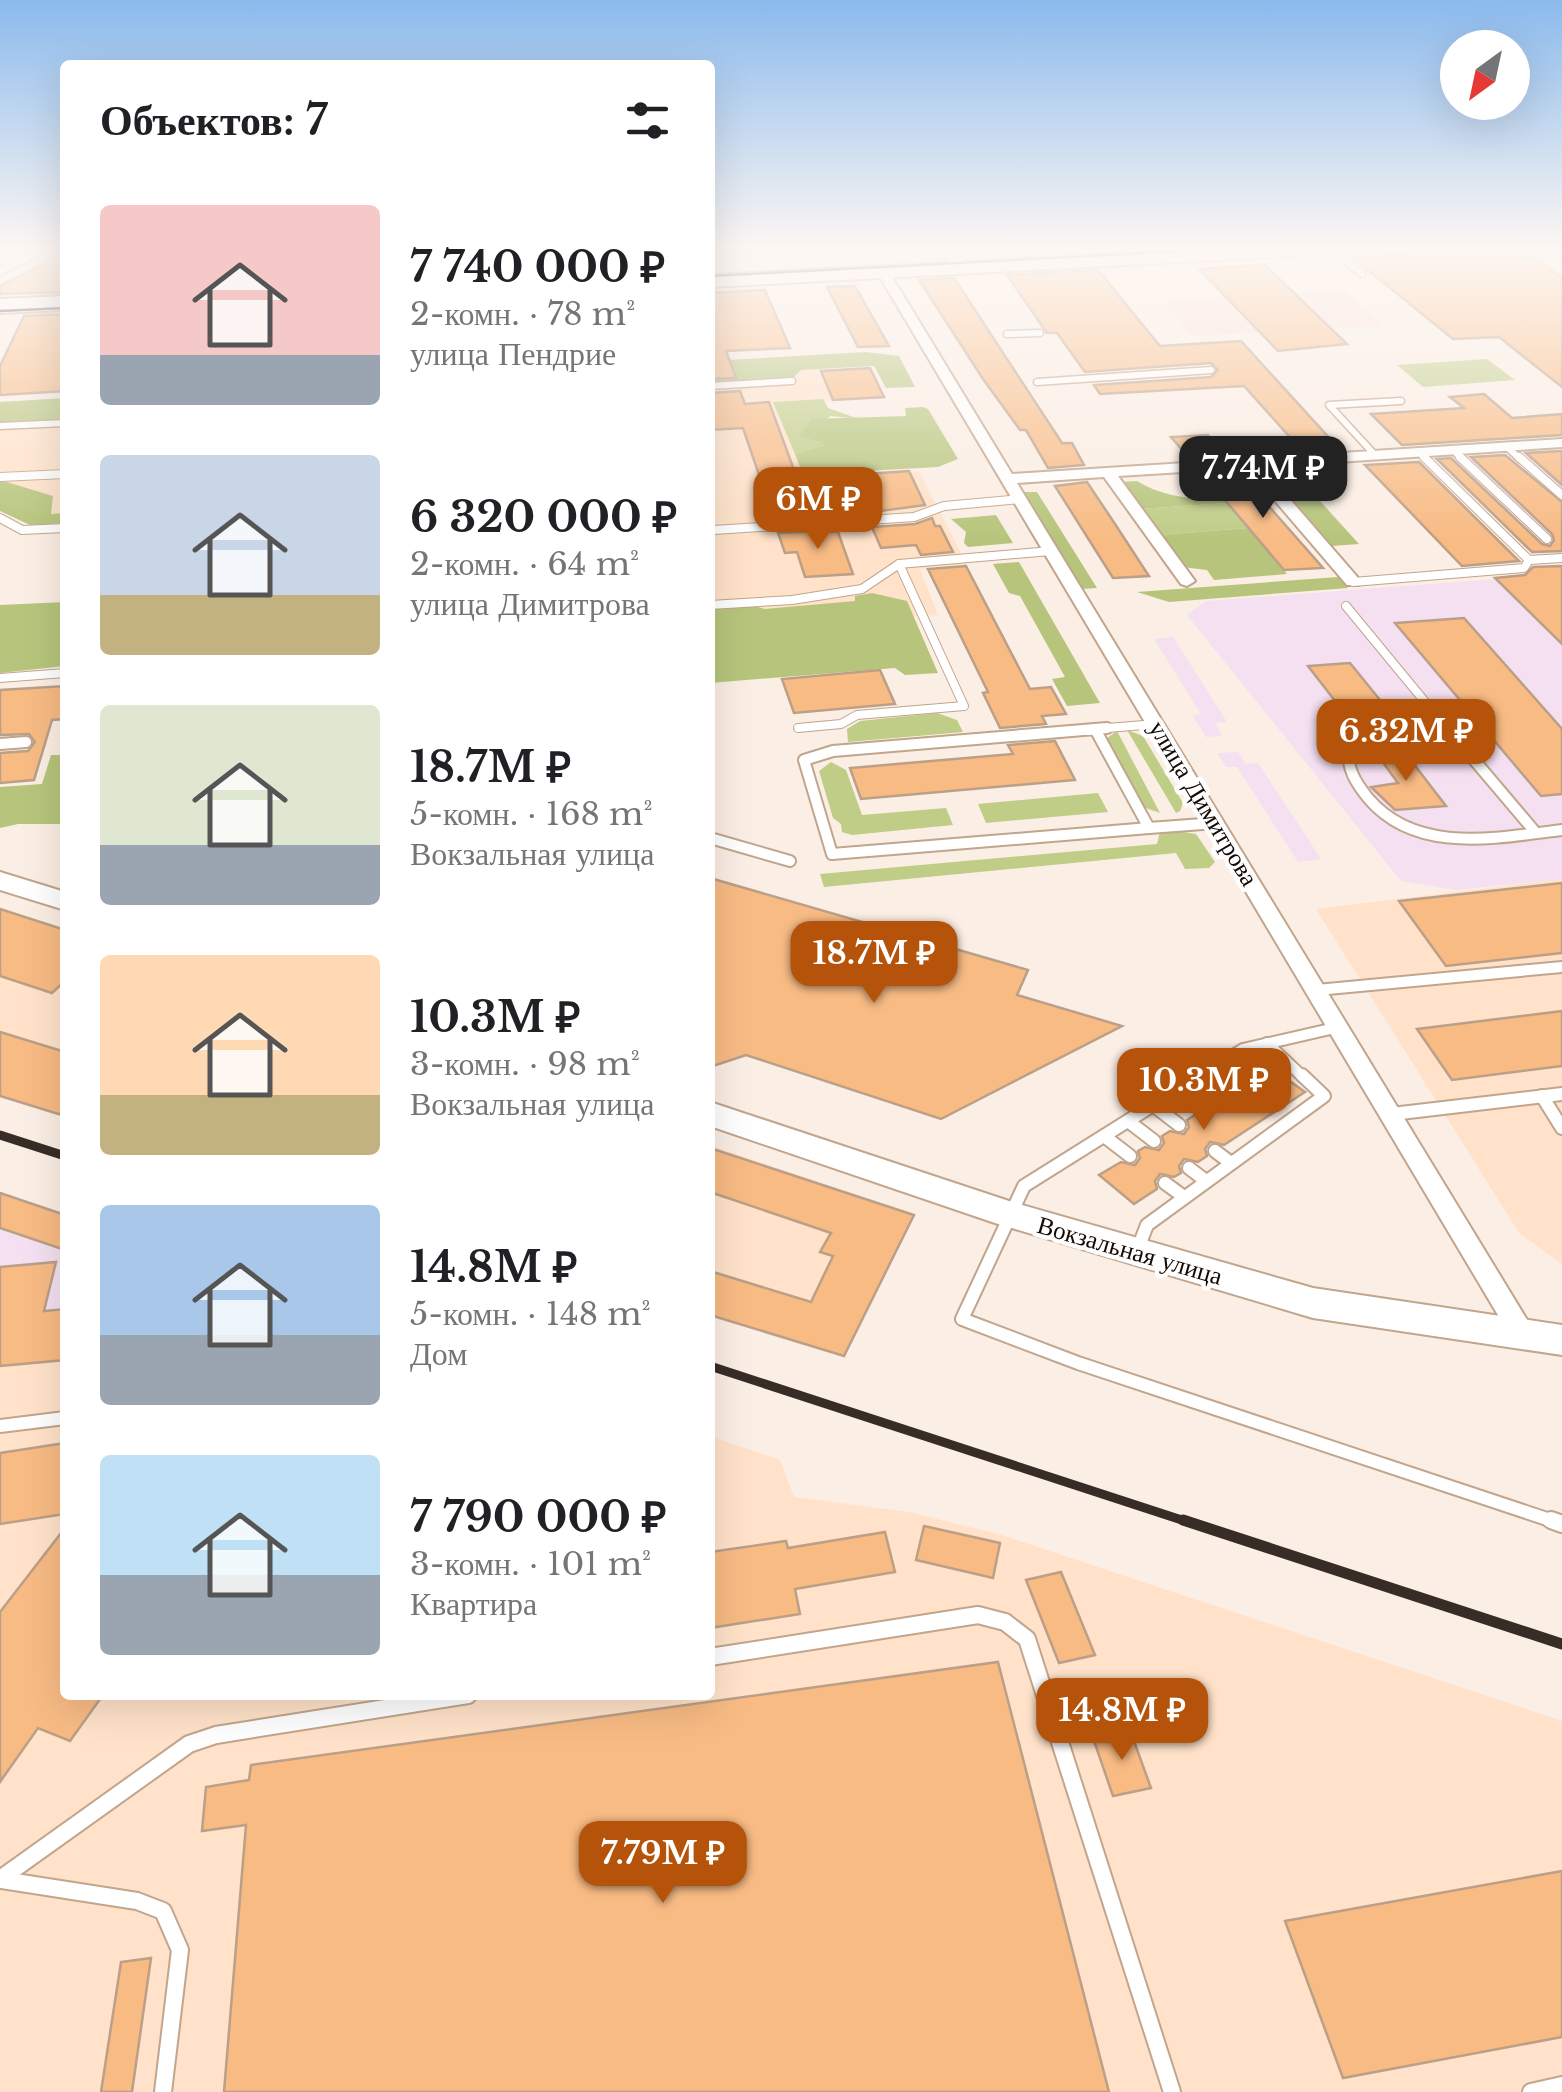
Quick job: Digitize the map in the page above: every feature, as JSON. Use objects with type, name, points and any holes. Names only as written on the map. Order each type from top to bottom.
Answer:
[{"type":"street","name":"улица Димитрова","points":[[927,345],[1523,1335]]},
{"type":"street","points":[[1008,479],[1562,442]]},
{"type":"street","points":[[1250,463],[1353,582]]},
{"type":"street","points":[[1108,472],[1188,581]]},
{"type":"street","points":[[0,881],[60,899]]},
{"type":"street","name":"Вокзальная улица","points":[[715,1116],[1008,1214],[1313,1304],[1562,1340]]},
{"type":"lane","points":[[1036,382],[1211,370]]},
{"type":"lane","points":[[715,386],[792,381]]},
{"type":"lane","points":[[1375,455],[1329,406],[1401,401]]},
{"type":"lane","points":[[0,426],[60,423]]},
{"type":"lane","points":[[1506,446],[1562,496]]},
{"type":"lane","points":[[1453,450],[1547,539]]},
{"type":"lane","points":[[1419,452],[1529,560],[1562,558]]},
{"type":"lane","points":[[0,477],[60,474]]},
{"type":"lane","points":[[715,530],[914,517],[944,506],[1020,500]]},
{"type":"lane","points":[[0,518],[22,530],[60,528]]},
{"type":"lane","points":[[715,605],[792,600],[862,589],[898,564],[1052,551]]},
{"type":"lane","points":[[1353,582],[1524,568],[1529,560]]},
{"type":"lane","points":[[798,728],[841,724],[858,716],[964,706],[898,564]]},
{"type":"lane","points":[[1346,606],[1536,833]]},
{"type":"lane","points":[[0,678],[60,673]]},
{"type":"lane","points":[[1156,724],[833,750],[804,760],[832,854],[1216,823]]},
{"type":"lane","points":[[1095,729],[1149,828]]},
{"type":"lane","points":[[1453,735],[1349,748],[1349,770],[1378,810],[1438,838],[1461,841],[1562,830]]},
{"type":"lane","points":[[0,744],[26,742]]},
{"type":"lane","points":[[715,839],[790,861]]},
{"type":"lane","points":[[1317,990],[1562,967]]},
{"type":"lane","points":[[1339,1027],[1243,1048],[1024,1186],[962,1319],[1096,1369],[1562,1524]]},
{"type":"lane","points":[[1137,1253],[1146,1225],[1324,1096],[1267,1043]]},
{"type":"lane","points":[[1392,1114],[1562,1094]]},
{"type":"lane","points":[[1542,1096],[1562,1128]]},
{"type":"lane","points":[[1153,1105],[1179,1125]]},
{"type":"lane","points":[[1128,1121],[1154,1141]]},
{"type":"lane","points":[[1104,1136],[1130,1156]]},
{"type":"lane","points":[[1215,1151],[1231,1163]]},
{"type":"lane","points":[[1189,1168],[1206,1181]]},
{"type":"lane","points":[[1166,1183],[1184,1198]]},
{"type":"lane","points":[[0,1426],[60,1419]]},
{"type":"lane","points":[[715,1656],[978,1615],[1012,1625],[1027,1639],[1172,2092]]},
{"type":"lane","points":[[1,1879],[189,1744],[216,1735],[436,1700]]},
{"type":"lane","points":[[1,1879],[137,1901],[163,1911],[180,1950],[164,2092]]},
{"type":"lane","points":[[1531,2092],[1562,2085]]},
{"type":"shaded area","points":[[818,366],[833,400],[821,402],[851,474],[919,471],[967,565],[920,569],[938,615],[715,631],[715,372]]},
{"type":"shaded area","points":[[60,409],[60,517],[0,503],[0,413]]},
{"type":"shaded area","points":[[1562,451],[1562,554],[1533,555],[1433,458]]},
{"type":"shaded area","points":[[1562,574],[1562,879],[1456,890],[1401,881],[1187,615],[1206,601]]},
{"type":"shaded area","points":[[1173,637],[1227,722],[1215,723],[1222,736],[1206,737],[1193,716],[1201,714],[1154,639]]},
{"type":"shaded area","points":[[1238,752],[1246,764],[1258,763],[1321,859],[1298,862],[1237,767],[1226,767],[1217,753]]},
{"type":"shaded area","points":[[1562,879],[1562,1264],[1519,1233],[1316,909]]},
{"type":"shaded area","points":[[0,909],[60,928],[60,1114],[0,1096]]},
{"type":"shaded area","points":[[715,1147],[914,1215],[844,1356],[715,1317]]},
{"type":"shaded area","points":[[0,1193],[60,1213],[60,1310],[0,1316]]},
{"type":"shaded area","points":[[60,1310],[60,1700],[715,1700],[715,1438],[780,1460],[794,1497],[909,1512],[1002,1535],[1562,1721],[1562,2092],[0,2092],[0,1316]]},
{"type":"green space","points":[[866,352],[899,356],[915,387],[886,388],[874,366],[801,370],[793,378],[715,383],[715,361]]},
{"type":"green space","points":[[1487,359],[1515,380],[1423,387],[1397,365]]},
{"type":"green space","points":[[60,398],[60,419],[0,423],[0,402]]},
{"type":"green space","points":[[823,399],[828,408],[859,419],[831,416],[798,437],[822,442],[824,447],[795,454],[773,402]]},
{"type":"green space","points":[[905,408],[928,409],[958,459],[938,467],[847,472],[855,495],[831,499],[811,496],[795,454],[824,446],[798,437],[812,419],[906,416]]},
{"type":"green space","points":[[1290,468],[1359,544],[1332,546],[1265,470]]},
{"type":"green space","points":[[0,480],[53,496],[51,514],[60,513],[60,523],[30,525],[0,511]]},
{"type":"green space","points":[[1137,481],[1168,494],[1223,498],[1227,503],[1140,509],[1120,482]]},
{"type":"green space","points":[[1024,492],[1037,492],[1097,588],[1082,589]]},
{"type":"green space","points":[[1227,503],[1248,528],[1159,535],[1140,509]]},
{"type":"green space","points":[[996,515],[1013,543],[968,547],[964,543],[966,532],[951,519]]},
{"type":"green space","points":[[1248,528],[1287,574],[1214,580],[1207,570],[1182,567],[1159,535]]},
{"type":"green space","points":[[1019,562],[1100,703],[1067,706],[1052,679],[1065,677],[1020,596],[1009,593],[993,564]]},
{"type":"green space","points":[[1338,577],[1348,588],[1169,602],[1137,592]]},
{"type":"green space","points":[[872,593],[907,601],[938,673],[905,675],[895,668],[715,683],[715,608],[765,609],[855,601],[855,596]]},
{"type":"green space","points":[[60,602],[60,667],[0,673],[0,605]]},
{"type":"green space","points":[[937,713],[957,720],[963,732],[848,742],[847,729],[860,721]]},
{"type":"green space","points":[[1127,730],[1143,736],[1183,803],[1180,811],[1176,813]]},
{"type":"green space","points":[[1117,731],[1160,813],[1143,807],[1107,738]]},
{"type":"green space","points":[[51,755],[60,755],[60,824],[0,828],[0,787],[42,784]]},
{"type":"green space","points":[[831,762],[846,770],[862,815],[946,808],[953,825],[852,835],[842,832],[841,824],[833,818],[819,771]]},
{"type":"green space","points":[[1098,793],[1108,812],[986,823],[978,804]]},
{"type":"green space","points":[[1160,832],[1196,834],[1215,862],[1209,868],[1185,869],[1176,853],[824,887],[820,874],[1157,844]]},
{"type":"building","points":[[10,345],[60,345],[60,391],[0,395],[0,366]]},
{"type":"building","points":[[715,345],[789,345],[790,348],[726,351],[736,378],[715,379]]},
{"type":"building","points":[[961,345],[998,345],[1062,443],[1072,443],[1084,465],[1048,468],[1026,430],[1020,430]]},
{"type":"building","points":[[1065,345],[1244,345],[1333,442],[1296,444],[1244,386],[1100,394],[1094,385],[1211,377],[1218,370],[1211,363],[1085,372]]},
{"type":"building","points":[[1272,345],[1341,345],[1278,351]]},
{"type":"building","points":[[1509,345],[1562,345],[1562,387]]},
{"type":"building","points":[[870,368],[884,397],[833,400],[821,371]]},
{"type":"building","points":[[740,391],[745,404],[769,402],[811,516],[774,519],[743,428],[715,430],[715,393]]},
{"type":"building","points":[[1484,394],[1512,418],[1562,414],[1562,435],[1402,445],[1371,414],[1464,408],[1450,397]]},
{"type":"building","points":[[1208,435],[1227,457],[1190,459],[1171,437]]},
{"type":"building","points":[[1562,451],[1562,485],[1526,453]]},
{"type":"building","points":[[1505,455],[1562,502],[1562,551],[1532,552],[1437,459],[1451,458],[1542,544],[1550,546],[1552,534],[1471,457]]},
{"type":"building","points":[[1418,462],[1519,561],[1462,566],[1365,465]]},
{"type":"building","points":[[909,471],[925,505],[866,513],[851,475]]},
{"type":"building","points":[[1241,472],[1323,568],[1284,570],[1203,474]]},
{"type":"building","points":[[1087,482],[1149,576],[1113,578],[1055,486]]},
{"type":"building","points":[[932,518],[953,552],[921,555],[916,545],[881,548],[872,527],[915,524]]},
{"type":"building","points":[[838,532],[853,574],[805,577],[797,552],[785,553],[778,533]]},
{"type":"building","points":[[966,566],[1030,689],[1051,687],[1066,714],[1042,716],[1046,724],[1000,728],[983,693],[988,692],[928,569]]},
{"type":"building","points":[[1562,566],[1562,644],[1495,578],[1525,575],[1533,567]]},
{"type":"building","points":[[1464,618],[1562,729],[1562,794],[1541,796],[1395,623]]},
{"type":"building","points":[[1350,663],[1406,732],[1363,737],[1308,666]]},
{"type":"building","points":[[880,670],[895,704],[794,713],[782,679]]},
{"type":"building","points":[[60,686],[60,719],[52,720],[34,780],[0,783],[0,753],[28,751],[35,742],[29,734],[0,735],[0,690]]},
{"type":"building","points":[[1055,741],[1075,780],[861,799],[850,768],[1013,754],[1008,745]]},
{"type":"building","points":[[1403,750],[1446,806],[1395,810],[1371,787],[1398,783],[1376,753]]},
{"type":"building","points":[[715,879],[1028,970],[1017,995],[1122,1026],[941,1119],[746,1055],[715,1065]]},
{"type":"building","points":[[1562,883],[1562,953],[1446,966],[1399,901]]},
{"type":"building","points":[[0,909],[60,928],[60,986],[52,993],[0,976]]},
{"type":"building","points":[[1562,1011],[1562,1066],[1452,1080],[1417,1029]]},
{"type":"building","points":[[0,1032],[60,1050],[60,1114],[0,1096]]},
{"type":"building","points":[[1270,1067],[1305,1092],[1224,1145],[1210,1142],[1205,1149],[1207,1156],[1198,1162],[1184,1159],[1179,1166],[1181,1173],[1174,1177],[1160,1174],[1155,1181],[1157,1189],[1134,1204],[1099,1175],[1121,1162],[1135,1165],[1140,1158],[1138,1151],[1145,1147],[1159,1150],[1164,1143],[1162,1136],[1170,1131],[1184,1134],[1189,1127],[1187,1120]]},
{"type":"building","points":[[715,1150],[914,1215],[844,1356],[715,1317],[715,1273],[811,1302],[833,1256],[820,1252],[831,1233],[715,1194]]},
{"type":"building","points":[[0,1193],[60,1213],[60,1248],[0,1228]]},
{"type":"building","points":[[56,1262],[44,1311],[60,1309],[60,1360],[0,1366],[0,1267]]},
{"type":"building","points":[[60,1444],[60,1515],[0,1524],[0,1453]]},
{"type":"building","points":[[924,1526],[1000,1543],[993,1578],[916,1560]]},
{"type":"building","points":[[885,1532],[895,1572],[795,1589],[800,1614],[715,1627],[715,1551],[786,1541],[788,1548]]},
{"type":"building","points":[[60,1534],[60,1700],[99,1700],[70,1741],[38,1728],[0,1782],[0,1612]]},
{"type":"building","points":[[1061,1572],[1095,1655],[1059,1663],[1026,1580]]},
{"type":"building","points":[[998,1662],[1109,2092],[224,2092],[246,1825],[202,1831],[206,1787],[249,1780],[251,1765]]},
{"type":"building","points":[[1130,1730],[1151,1788],[1113,1796],[1093,1738]]},
{"type":"building","points":[[1562,1871],[1562,2037],[1343,2078],[1285,1921]]},
{"type":"building","points":[[151,1958],[132,2092],[101,2092],[121,1962]]},
{"type":"railway","points":[[0,1135],[60,1154]]},
{"type":"railway","points":[[715,1368],[1191,1523]]},
{"type":"railway","points":[[1183,1520],[1562,1644]]}]
